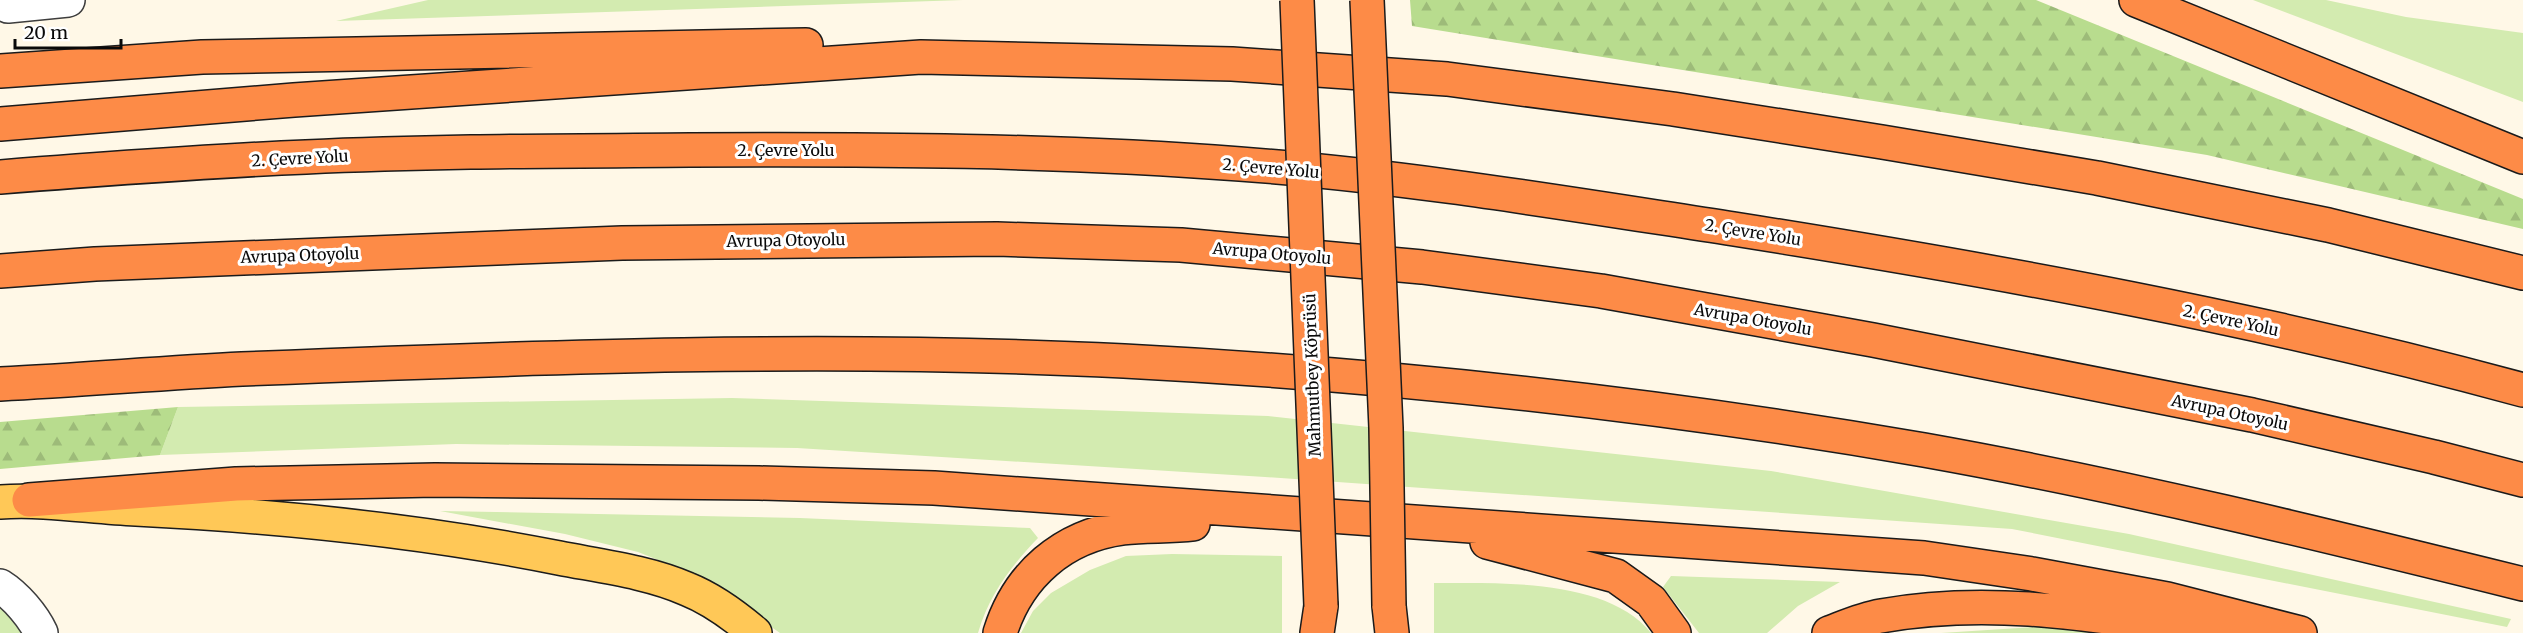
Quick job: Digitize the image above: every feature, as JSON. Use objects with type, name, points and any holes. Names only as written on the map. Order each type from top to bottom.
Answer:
[{"type":"highway","name":"Mahmutbey Köprüsü","points":[[1296,0],[1319,624]]},
{"type":"highway","points":[[1367,0],[1386,428],[1389,624]]},
{"type":"highway","points":[[2136,0],[2523,157]]},
{"type":"highway","points":[[0,70],[202,57],[664,47],[816,45],[921,57]]},
{"type":"highway","points":[[0,124],[294,100],[921,57],[1232,64],[1447,79],[1673,109],[2097,178],[2328,225],[2523,273]]},
{"type":"highway","name":"2. Çevre Yolu","points":[[0,177],[308,156],[508,151],[830,150],[1019,154],[1240,164],[1436,184],[1949,263],[2211,315],[2466,374],[2523,390]]},
{"type":"highway","name":"Avrupa Otoyolu","points":[[0,271],[107,264],[622,243],[997,239],[1181,245],[1422,267],[1601,291],[1896,345],[2240,413],[2434,457],[2523,480]]},
{"type":"highway","points":[[0,384],[249,369],[588,357],[784,355],[954,355],[1126,361],[1348,377],[1708,417],[1926,451],[2199,505],[2523,584]]},
{"type":"highway","points":[[15,501],[236,484],[435,480],[604,480],[934,488],[1924,558],[2032,574],[2167,599],[2300,633]]},
{"type":"highway","points":[[1000,633],[1006,612],[1023,584],[1047,560],[1078,540],[1121,528],[1186,525],[1284,511]]},
{"type":"highway","points":[[1419,524],[1616,576],[1651,601],[1674,633]]},
{"type":"highway","points":[[1828,633],[1879,616],[1941,609],[2004,607],[2073,611],[2219,633]]},
{"type":"main road","points":[[15,501],[225,514],[359,526],[489,544],[638,574],[687,589],[733,615],[755,633]]},
{"type":"street","points":[[0,1],[8,6],[68,0]]},
{"type":"street","points":[[0,586],[9,592],[37,624],[41,633]]},
{"type":"green space","points":[[428,0],[963,0],[336,21]]},
{"type":"green space","points":[[1410,0],[2036,0],[2523,199],[2523,229],[2207,155],[1412,26]]},
{"type":"green space","points":[[2253,0],[2326,0],[2406,17],[2523,33],[2523,102]]},
{"type":"green space","points":[[732,398],[1268,416],[1771,471],[2129,534],[2511,619],[2507,627],[2012,529],[1265,477],[797,448],[456,444],[160,455],[178,407]]},
{"type":"green space","points":[[178,407],[160,455],[0,469],[0,422]]},
{"type":"green space","points":[[440,511],[800,518],[1030,528],[1038,538],[1002,582],[988,606],[978,633],[780,633],[696,575],[638,552],[565,534]]},
{"type":"green space","points":[[1172,554],[1282,556],[1282,633],[1021,633],[1033,611],[1051,593],[1090,570],[1126,556]]},
{"type":"green space","points":[[1671,576],[1840,582],[1798,606],[1767,633],[1699,633],[1663,587]]},
{"type":"green space","points":[[1434,583],[1519,584],[1580,593],[1608,602],[1632,615],[1651,633],[1434,633]]},
{"type":"green space","points":[[0,594],[32,633],[0,633]]},
{"type":"green space","points":[[2081,624],[2123,633],[1941,633]]}]
